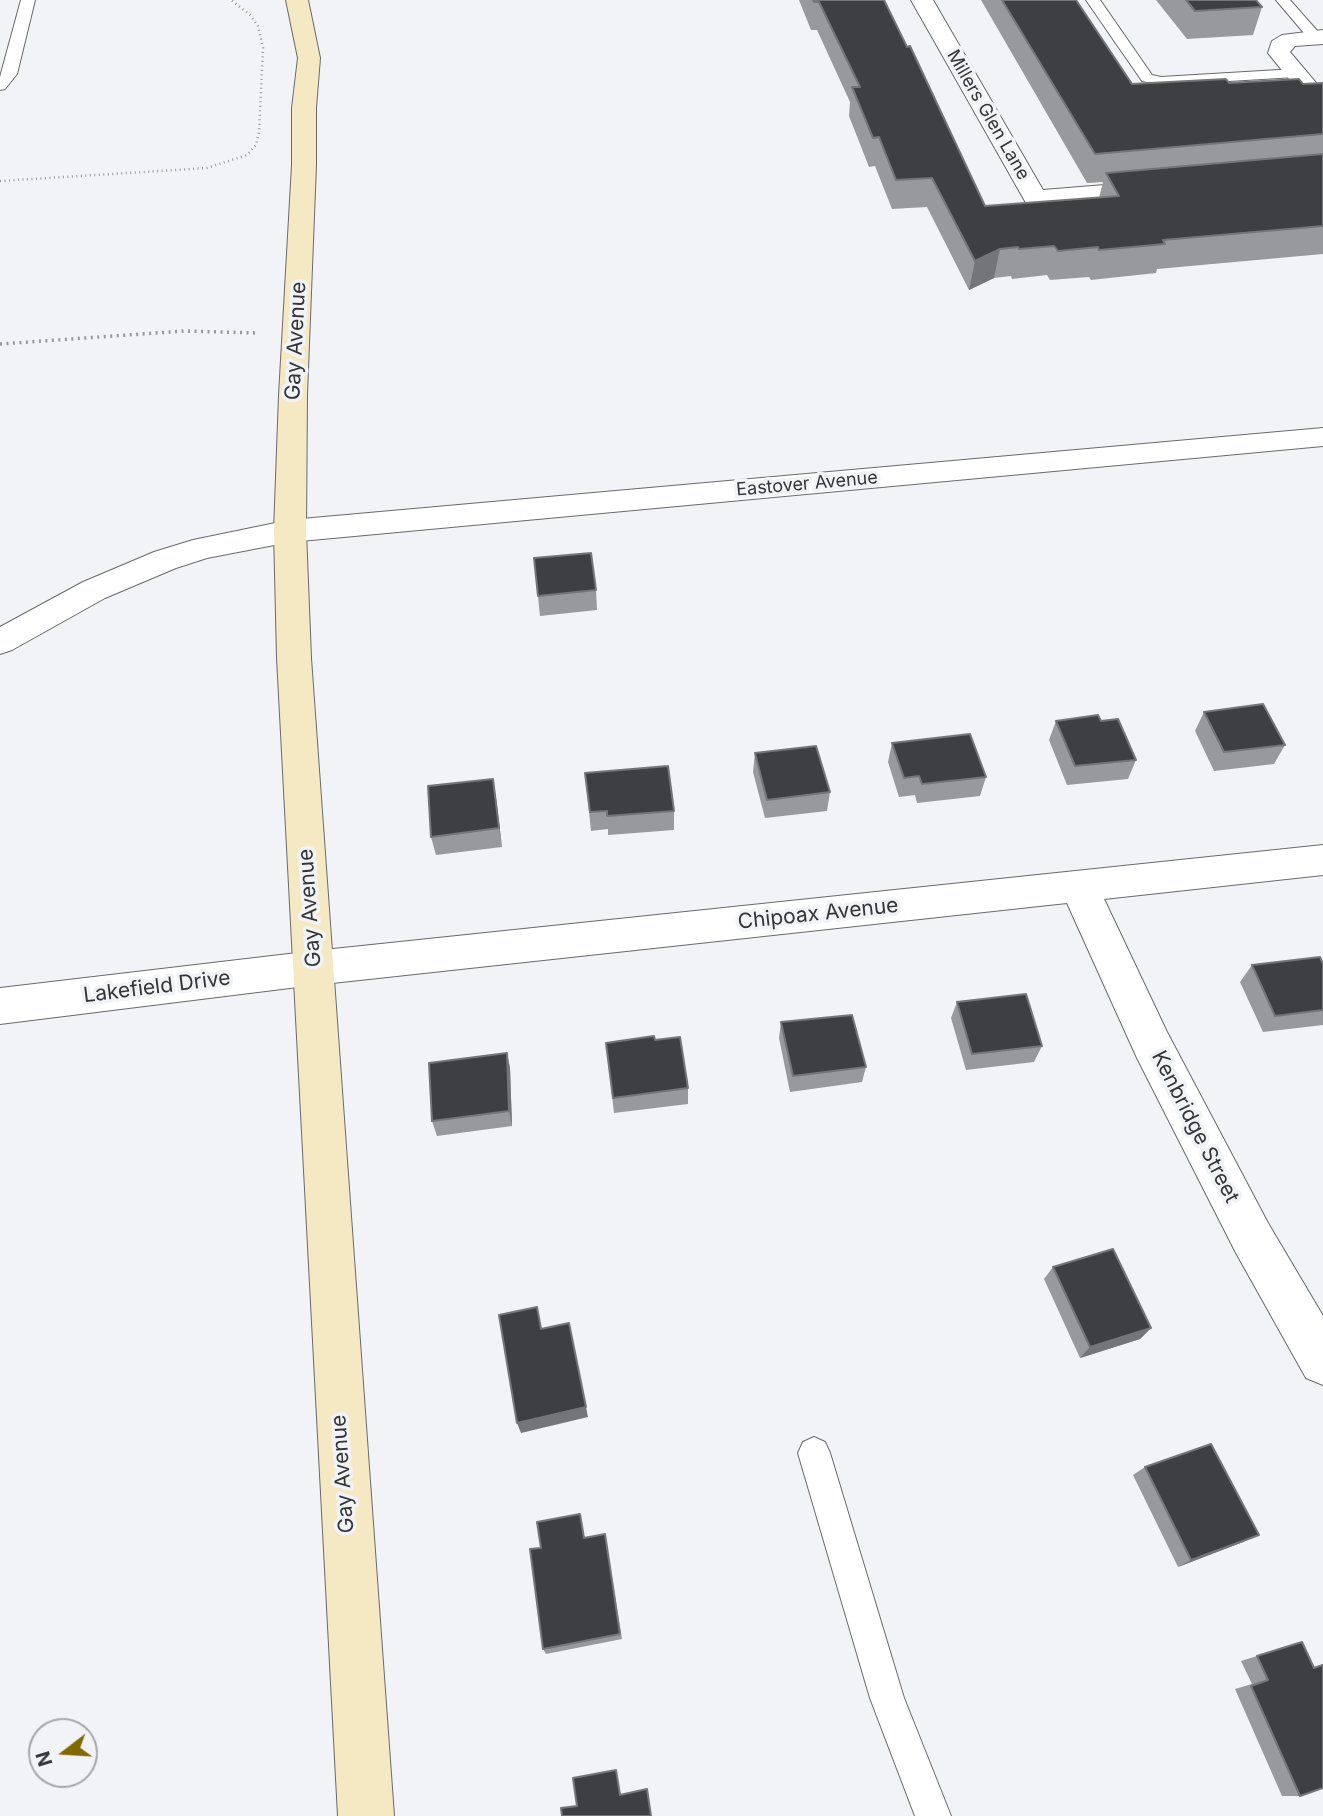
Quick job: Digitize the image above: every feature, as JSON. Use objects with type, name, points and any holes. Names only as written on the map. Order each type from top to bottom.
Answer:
[{"type":"street","name":"Gay Avenue","points":[[297,0],[309,58],[304,108],[290,531],[294,657],[366,1816]]},
{"type":"street","name":"Millers Glen Lane","points":[[922,0],[1035,198],[1172,186]]},
{"type":"street","points":[[1319,37],[1290,40],[1280,46],[1279,53],[1323,106]]},
{"type":"street","name":"Eastover Avenue","points":[[0,642],[94,590],[165,560],[204,548],[290,531],[1323,437]]},
{"type":"street","name":"Chipoax Avenue","points":[[314,968],[1323,860]]},
{"type":"street","name":"Kenbridge Street","points":[[1079,887],[1152,1045],[1252,1238],[1323,1361]]},
{"type":"street","name":"Lakefield Drive","points":[[0,1006],[314,968]]},
{"type":"lane","points":[[0,86],[10,74],[28,0]]},
{"type":"lane","points":[[1093,0],[1147,78],[1161,81],[1296,73]]},
{"type":"lane","points":[[1283,0],[1319,37]]},
{"type":"lane","points":[[814,1453],[887,1698],[933,1816]]},
{"type":"path","points":[[0,181],[207,168],[247,155],[256,145],[259,132],[262,36],[250,15],[231,0]]},
{"type":"path","points":[[0,344],[184,331],[296,334]]},
{"type":"building","points":[[813,0],[884,0],[907,47],[910,46],[985,206],[1119,196],[1106,173],[1323,154],[1323,226],[1163,240],[1165,244],[1099,250],[1098,247],[1058,251],[1054,246],[1018,247],[1000,249],[975,261],[932,178],[896,180],[879,137],[873,138],[852,87],[860,87],[819,2]]},
{"type":"building","points":[[1002,0],[1076,0],[1132,84],[1226,79],[1229,83],[1299,79],[1303,84],[1323,83],[1323,134],[1095,154]]},
{"type":"building","points":[[1186,0],[1256,0],[1262,7],[1195,11]]},
{"type":"building","points":[[591,553],[596,590],[538,596],[534,558]]},
{"type":"building","points":[[1263,704],[1285,745],[1224,752],[1204,712]]},
{"type":"building","points":[[1098,715],[1101,721],[1118,719],[1136,760],[1075,766],[1056,721]]},
{"type":"building","points":[[970,734],[986,777],[922,784],[919,776],[904,778],[892,743]]},
{"type":"building","points":[[816,746],[830,792],[767,800],[755,753]]},
{"type":"building","points":[[668,766],[674,811],[607,816],[607,811],[590,812],[585,773]]},
{"type":"building","points":[[493,779],[499,828],[431,837],[428,786]]},
{"type":"building","points":[[1320,957],[1323,964],[1323,1010],[1275,1016],[1252,965]]},
{"type":"building","points":[[1026,994],[1042,1046],[972,1054],[957,1002]]},
{"type":"building","points":[[852,1015],[866,1067],[793,1076],[781,1022]]},
{"type":"building","points":[[654,1036],[655,1040],[680,1037],[688,1088],[613,1098],[606,1043]]},
{"type":"building","points":[[507,1053],[509,1111],[432,1121],[429,1063]]},
{"type":"building","points":[[1113,1249],[1151,1328],[1090,1347],[1053,1267]]},
{"type":"building","points":[[537,1307],[541,1329],[569,1323],[586,1407],[517,1423],[499,1315]]},
{"type":"building","points":[[1211,1444],[1259,1535],[1191,1560],[1145,1467]]},
{"type":"building","points":[[580,1514],[584,1538],[605,1534],[620,1634],[543,1649],[530,1549],[541,1548],[537,1522]]},
{"type":"building","points":[[1302,1642],[1314,1668],[1323,1665],[1323,1788],[1300,1796],[1251,1686],[1268,1680],[1257,1656]]},
{"type":"building","points":[[616,1770],[620,1795],[647,1789],[651,1816],[562,1816],[561,1808],[577,1806],[573,1778]]}]
